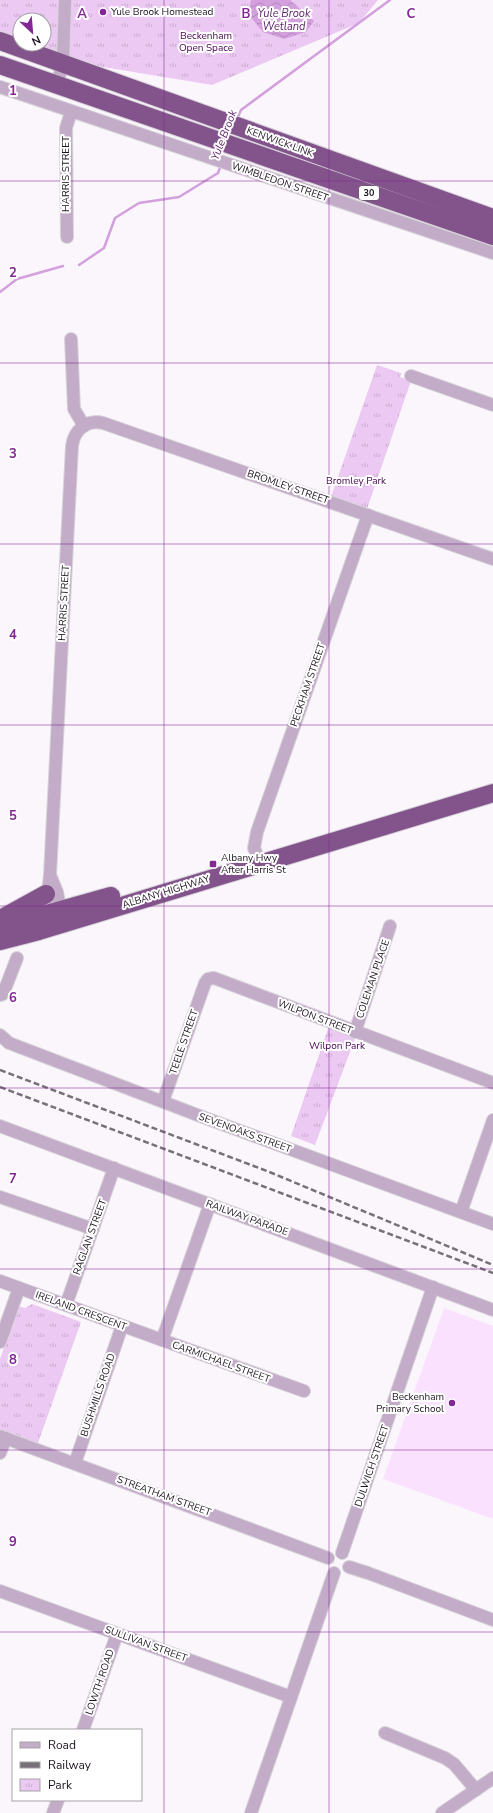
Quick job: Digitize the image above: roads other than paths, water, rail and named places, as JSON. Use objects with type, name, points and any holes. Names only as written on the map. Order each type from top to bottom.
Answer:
[{"type":"highway","name":"KENWICK LINK","points":[[0,41],[493,218]]},
{"type":"highway","name":"KENWICK LINK","points":[[0,64],[212,140],[493,236]]},
{"type":"highway","name":"ALBANY HIGHWAY","points":[[0,941],[52,921],[257,855],[493,783]]},
{"type":"highway","name":"ALBANY HIGHWAY","points":[[0,927],[52,921],[493,793]]},
{"type":"highway","points":[[0,919],[46,894]]},
{"type":"street","points":[[57,84],[64,63],[65,0]]},
{"type":"street","name":"WIMBLEDON STREET","points":[[0,87],[493,253]]},
{"type":"street","name":"HARRIS STREET","points":[[67,237],[66,128],[71,112]]},
{"type":"street","points":[[71,339],[74,409],[84,426]]},
{"type":"street","points":[[411,376],[493,406]]},
{"type":"street","name":"BROMLEY STREET","points":[[84,426],[95,422],[103,423],[493,558]]},
{"type":"street","name":"HARRIS STREET","points":[[52,921],[46,894],[50,875],[72,446],[74,437],[84,426]]},
{"type":"street","name":"PECKHAM STREET","points":[[257,855],[254,848],[257,832],[368,515]]},
{"type":"street","name":"HARRIS STREET","points":[[50,875],[57,892],[52,921]]},
{"type":"street","points":[[0,946],[52,921]]},
{"type":"street","name":"COLEMAN PLACE","points":[[355,1032],[390,926]]},
{"type":"street","points":[[0,995],[3,994],[17,958]]},
{"type":"street","name":"WILPON STREET","points":[[205,982],[208,979],[214,978],[493,1083]]},
{"type":"street","name":"TEELE STREET","points":[[163,1101],[205,982]]},
{"type":"street","name":"SEVENOAKS STREET","points":[[0,1035],[9,1043],[200,1116],[493,1224]]},
{"type":"street","points":[[461,1212],[493,1120]]},
{"type":"street","name":"RAILWAY PARADE","points":[[0,1126],[493,1310]]},
{"type":"street","name":"RAGLAN STREET","points":[[66,1305],[114,1168]]},
{"type":"street","points":[[0,1197],[93,1230]]},
{"type":"street","name":"CARMICHAEL STREET","points":[[210,1204],[162,1340],[304,1391]]},
{"type":"street","name":"IRELAND CRESCENT","points":[[0,1281],[162,1340]]},
{"type":"street","points":[[0,1342],[19,1288]]},
{"type":"street","name":"DULWICH STREET","points":[[342,1553],[433,1288]]},
{"type":"street","name":"BUSHMILLS ROAD","points":[[75,1463],[122,1326]]},
{"type":"street","points":[[0,1453],[3,1437]]},
{"type":"street","name":"STREATHAM STREET","points":[[3,1437],[328,1558]]},
{"type":"street","points":[[336,1552],[342,1553],[348,1559],[348,1567],[341,1574],[334,1573],[328,1568],[328,1558],[336,1552]]},
{"type":"street","points":[[348,1567],[368,1573],[493,1620]]},
{"type":"street","points":[[250,1813],[334,1573]]},
{"type":"street","name":"SULLIVAN STREET","points":[[0,1591],[291,1697]]},
{"type":"street","name":"LOWTH ROAD","points":[[82,1729],[117,1634]]},
{"type":"street","points":[[385,1733],[446,1758],[454,1764],[476,1790]]},
{"type":"street","points":[[442,1813],[493,1778]]},
{"type":"street","points":[[53,1813],[58,1801]]},
{"type":"water","name":"Yule Brook Wetland","points":[[251,0],[290,0],[314,21],[306,32],[284,39],[263,32],[248,14]]},
{"type":"waterway","name":"Yule Brook","points":[[237,119],[241,110],[390,0]]},
{"type":"waterway","name":"Yule Brook","points":[[79,265],[104,248],[115,218],[139,203],[179,197],[218,173],[221,165]]},
{"type":"waterway","name":"Yule Brook","points":[[0,292],[17,279],[63,266]]},
{"type":"railway","points":[[0,1070],[267,1171],[493,1265]]},
{"type":"railway","points":[[0,1087],[493,1273]]},
{"type":"place","name":"Yule Brook Homestead","points":[[103,12]]},
{"type":"place","name":"Albany Hwy After Harris St","points":[[213,864]]},
{"type":"place","name":"Beckenham Primary School","points":[[452,1403]]},
{"type":"park label","name":"Beckenham Open Space","points":[[206,42]]},
{"type":"park label","name":"Bromley Park","points":[[356,481]]},
{"type":"park label","name":"Wilpon Park","points":[[337,1046]]}]
